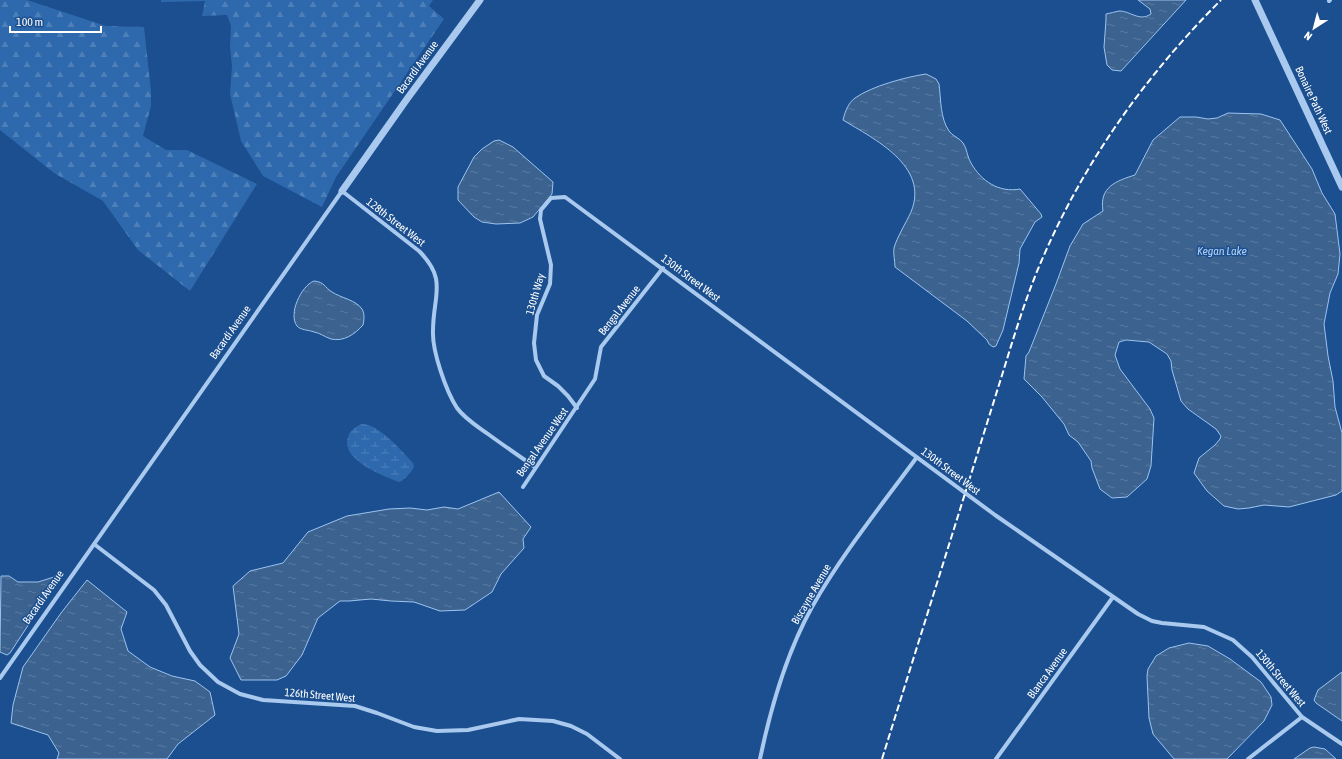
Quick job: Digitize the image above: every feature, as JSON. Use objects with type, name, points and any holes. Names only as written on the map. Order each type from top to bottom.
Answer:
[{"type":"street","name":"Bacardi Avenue","points":[[0,678],[410,94],[480,0]]},
{"type":"street","name":"Bonaire Path West","points":[[1255,0],[1342,187]]},
{"type":"street","name":"128th Street West","points":[[342,191],[419,251],[429,261],[435,273],[437,286],[433,330],[434,348],[450,396],[458,410],[469,420],[535,467]]},
{"type":"street","name":"130th Street West","points":[[551,198],[565,197],[995,515],[1138,614],[1152,621],[1164,624],[1204,627],[1233,640],[1252,656],[1302,718],[1342,744]]},
{"type":"street","name":"130th Way","points":[[551,198],[541,210],[540,219],[551,265],[551,272],[550,284],[537,315],[534,343],[536,360],[544,376],[558,386],[568,396],[576,408]]},
{"type":"street","name":"Bengal Avenue","points":[[576,408],[595,379],[601,347],[663,268]]},
{"type":"street","name":"Bengal Avenue West","points":[[522,487],[576,408]]},
{"type":"street","name":"Biscayne Avenue","points":[[760,759],[768,719],[781,678],[797,638],[812,608],[834,570],[917,457]]},
{"type":"street","name":"126th Street West","points":[[94,544],[154,590],[166,605],[190,651],[200,665],[218,682],[240,694],[263,700],[355,706],[377,712],[414,727],[438,731],[468,730],[519,719],[553,721],[571,726],[586,733],[620,759]]},
{"type":"street","name":"Blanca Avenue","points":[[996,759],[1112,597]]},
{"type":"street","points":[[1248,759],[1302,718]]},
{"type":"green space","points":[[0,0],[27,0],[106,26],[144,27],[151,91],[151,106],[143,136],[166,150],[187,150],[257,184],[190,291],[138,250],[103,201],[54,173],[0,130]]},
{"type":"green space","points":[[161,0],[433,0],[429,6],[444,19],[336,177],[322,207],[263,176],[241,141],[230,94],[232,66],[230,47],[231,26],[227,15],[202,16],[205,1],[161,2]]},
{"type":"green space","points":[[361,424],[375,428],[382,433],[413,463],[414,467],[403,480],[399,482],[374,471],[357,460],[350,453],[347,445],[348,437],[353,429]]},
{"type":"water","points":[[1138,0],[1186,0],[1121,71],[1112,70],[1107,65],[1104,47],[1106,14],[1123,11],[1143,17],[1151,14],[1150,9]]},
{"type":"water","points":[[926,74],[936,79],[939,84],[942,114],[946,126],[950,133],[963,143],[975,169],[991,184],[1005,189],[1020,189],[1042,217],[1035,222],[1020,249],[1019,263],[1003,330],[996,346],[993,347],[967,321],[895,267],[895,244],[911,212],[915,196],[913,181],[906,168],[896,156],[883,145],[843,120],[850,102],[862,94],[889,83]]},
{"type":"water","name":"Kegan Lake","points":[[1228,113],[1261,114],[1280,120],[1312,169],[1322,193],[1335,214],[1340,254],[1338,274],[1330,293],[1324,324],[1333,381],[1335,407],[1342,433],[1342,491],[1336,495],[1289,507],[1264,505],[1238,509],[1224,506],[1207,491],[1194,473],[1199,458],[1215,445],[1221,436],[1216,429],[1188,409],[1181,401],[1172,370],[1171,361],[1167,354],[1149,342],[1126,340],[1119,342],[1115,355],[1120,369],[1150,409],[1154,418],[1151,466],[1147,479],[1127,497],[1112,498],[1100,489],[1091,461],[1078,442],[1069,435],[1064,424],[1042,397],[1024,379],[1026,356],[1029,352],[1070,246],[1083,224],[1103,211],[1102,203],[1106,191],[1110,186],[1135,175],[1153,140],[1180,117],[1208,119],[1217,118]]},
{"type":"water","points":[[499,140],[513,147],[553,182],[552,194],[533,217],[520,223],[496,224],[482,222],[474,217],[458,200],[458,187],[474,157],[482,149],[494,141]]},
{"type":"water","points":[[314,281],[322,284],[332,292],[356,303],[363,311],[363,325],[349,336],[336,340],[298,327],[294,315],[297,301],[305,288]]},
{"type":"water","points":[[499,492],[531,527],[523,539],[524,548],[501,574],[492,592],[465,610],[440,611],[414,602],[371,599],[340,601],[318,618],[302,655],[286,676],[277,680],[241,680],[230,658],[239,634],[233,586],[250,571],[283,563],[308,532],[347,516],[389,509],[410,508],[427,510],[444,507],[458,509]]},
{"type":"water","points":[[1,576],[9,576],[18,582],[38,582],[54,577],[59,578],[10,653],[7,655],[0,652]]},
{"type":"water","points":[[87,580],[127,612],[121,629],[128,651],[150,667],[172,676],[195,681],[210,692],[215,715],[178,744],[167,759],[57,759],[59,753],[48,735],[11,723],[13,705],[23,667],[61,613]]},
{"type":"water","points":[[1189,643],[1208,646],[1230,659],[1261,682],[1271,697],[1272,705],[1264,721],[1227,759],[1174,759],[1153,734],[1149,718],[1148,669],[1156,656],[1169,648]]},
{"type":"water","points":[[1342,672],[1342,721],[1314,700],[1318,690]]},
{"type":"water","points":[[1314,747],[1325,749],[1336,759],[1294,759],[1310,748]]},
{"type":"railway","points":[[882,759],[1017,328],[1044,255],[1079,185],[1120,119],[1168,58],[1221,0]]}]
